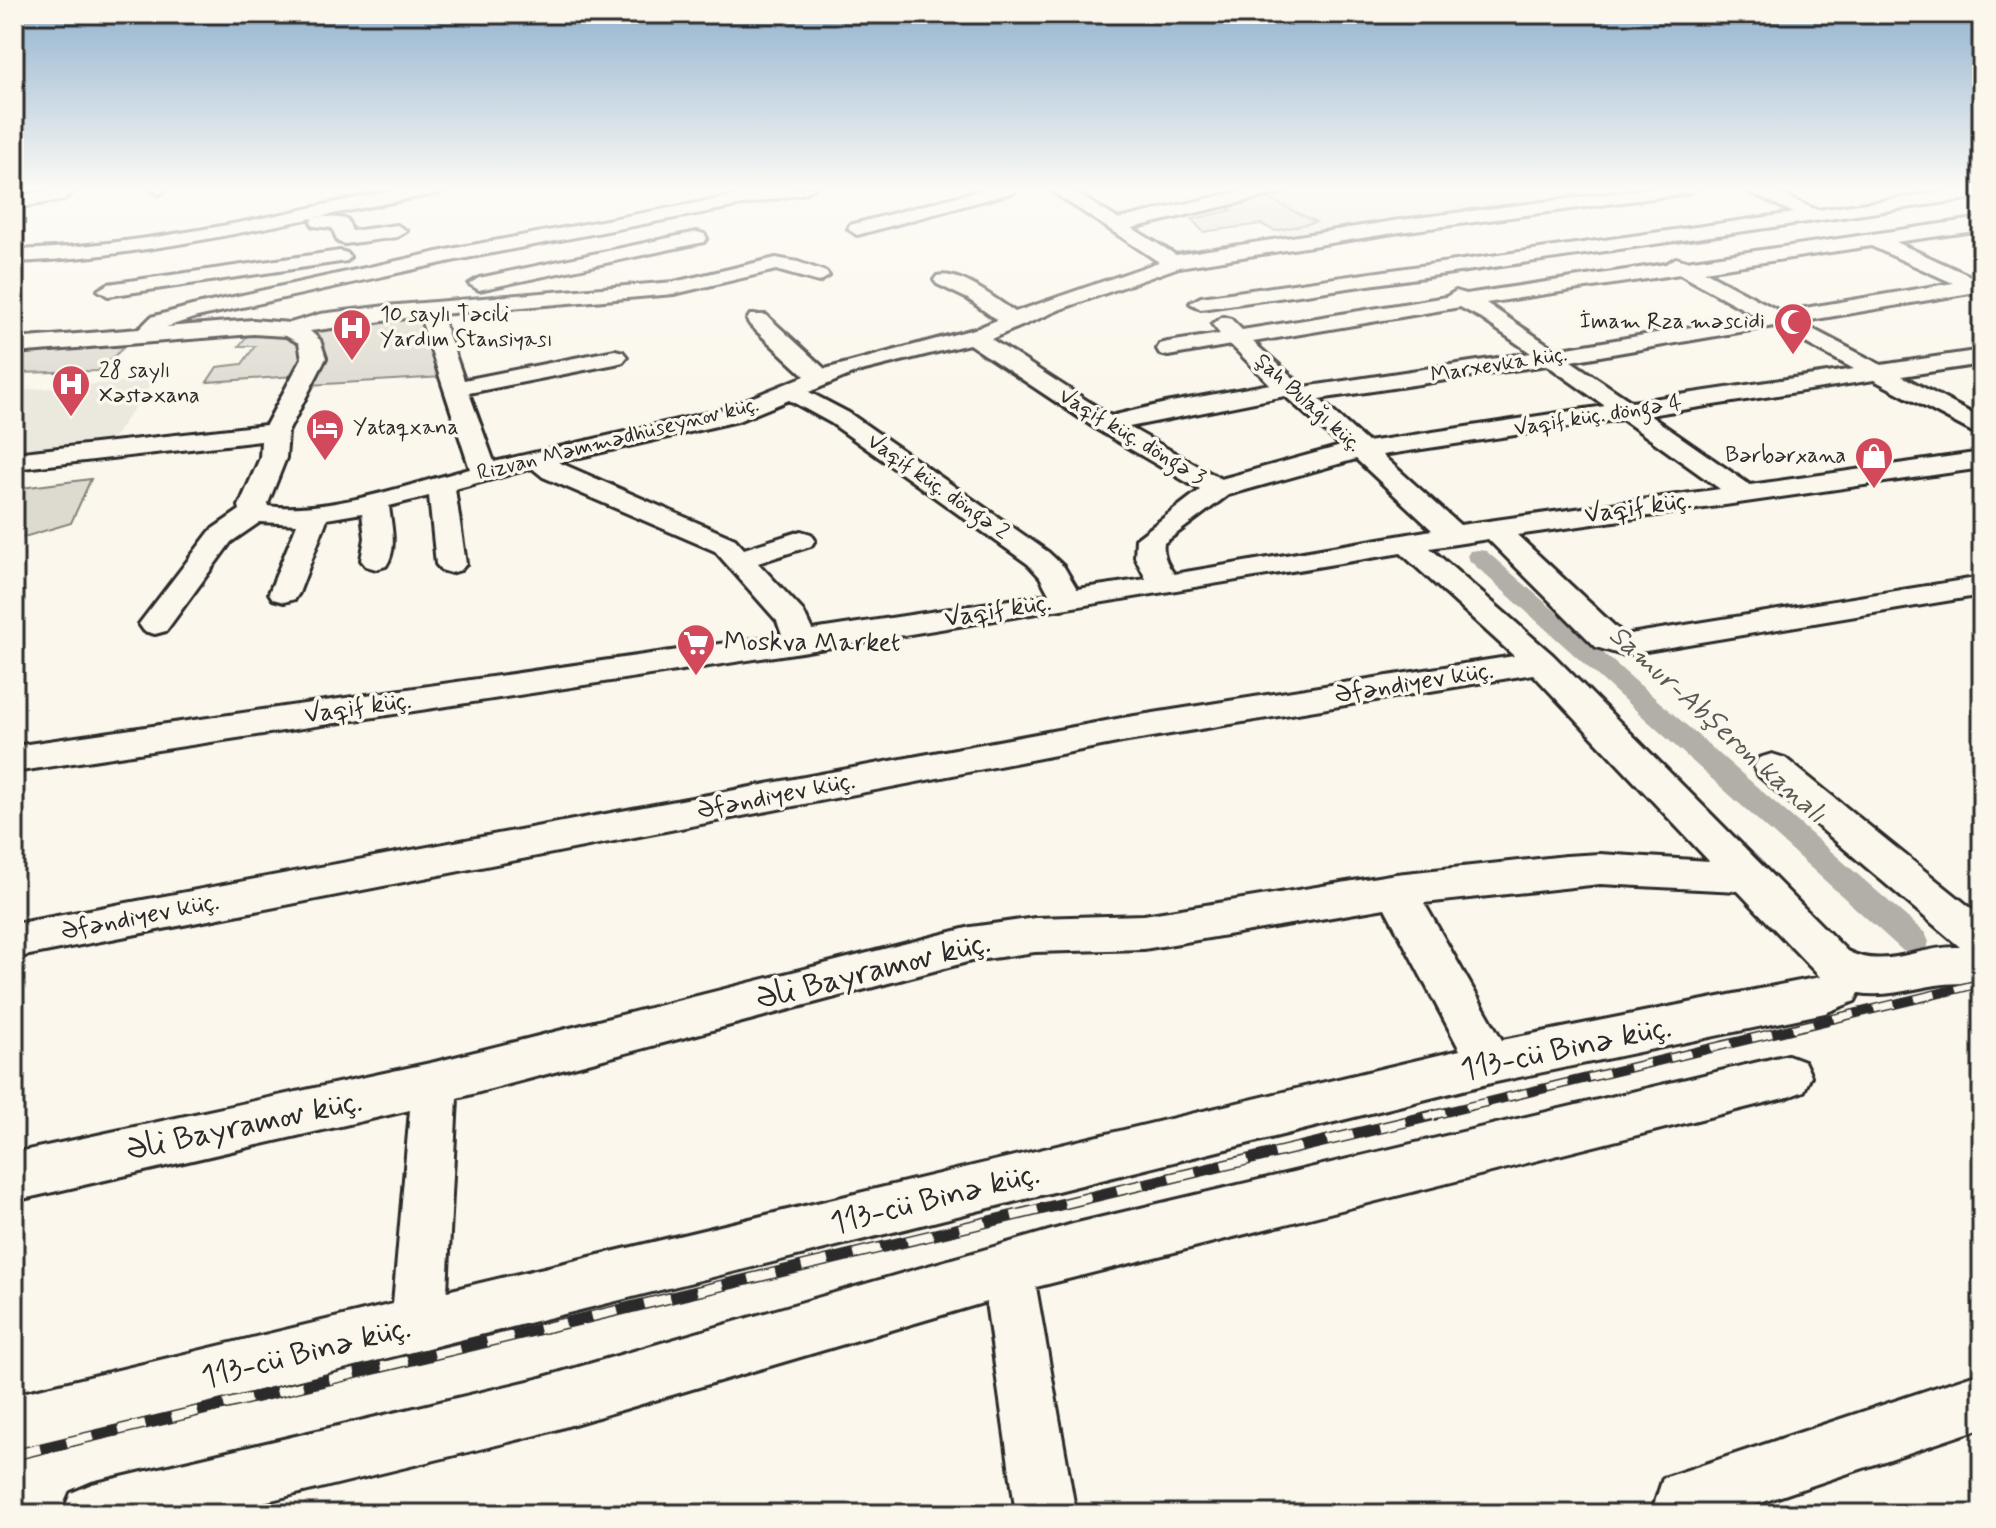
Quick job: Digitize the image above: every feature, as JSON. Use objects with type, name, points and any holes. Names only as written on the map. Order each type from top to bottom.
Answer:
[{"type":"street","points":[[78,341],[112,283],[267,259]]},
{"type":"street","points":[[147,334],[159,322],[176,316],[407,259]]},
{"type":"street","points":[[464,259],[479,284]]},
{"type":"street","points":[[386,312],[420,298],[596,259]]},
{"type":"street","name":"Şah Bulağı küç.","points":[[1162,259],[1236,337],[1454,535]]},
{"type":"street","name":"Rizvan Məmmədhüseynov küç.","points":[[255,513],[271,517],[315,513],[374,502],[537,459],[721,418],[885,356],[973,337],[1169,265],[1204,259]]},
{"type":"street","points":[[1404,259],[1553,357],[1744,493]]},
{"type":"street","points":[[1201,303],[1515,259]]},
{"type":"street","points":[[1666,259],[1982,429]]},
{"type":"street","points":[[1168,349],[1465,300],[1744,259]]},
{"type":"street","points":[[1918,259],[1980,286]]},
{"type":"street","points":[[14,346],[253,327],[291,330],[320,321],[386,312],[674,288],[776,264],[819,276]]},
{"type":"street","points":[[944,280],[1013,321]]},
{"type":"street","name":"Marxevka küç.","points":[[1107,425],[1166,410],[1553,357],[1980,286]]},
{"type":"street","points":[[428,308],[484,472]]},
{"type":"street","points":[[758,320],[821,378]]},
{"type":"street","points":[[155,624],[221,536],[255,513],[253,506],[273,458],[275,432],[314,358],[309,340],[291,330]]},
{"type":"street","name":"Vaqif küç. döngə 3","points":[[973,337],[1107,425],[1218,489],[1150,539],[1147,548],[1149,556],[1165,585]]},
{"type":"street","points":[[455,389],[615,357]]},
{"type":"street","name":"Vaqif küç. döngə 4","points":[[1218,489],[1333,455],[1982,357]]},
{"type":"street","name":"Vaqif küç. döngə 2","points":[[793,393],[840,418],[1038,558],[1053,573],[1068,600]]},
{"type":"street","points":[[14,461],[275,432]]},
{"type":"street","points":[[537,459],[552,471],[714,538],[739,560],[792,618],[801,642]]},
{"type":"street","name":"Vaqif küç.","points":[[14,759],[801,642],[1165,585],[1454,535],[1982,460]]},
{"type":"street","points":[[441,485],[451,564]]},
{"type":"street","points":[[374,502],[379,538],[376,560]]},
{"type":"street","points":[[284,593],[315,513]]},
{"type":"street","points":[[1495,529],[1607,640],[1622,645],[1982,586]]},
{"type":"street","points":[[739,560],[801,540]]},
{"type":"street","points":[[1407,543],[1541,662],[1832,963],[1861,976],[1881,977],[1978,954]]},
{"type":"street","name":"Əfəndiyev küç.","points":[[14,941],[1122,730],[1541,662]]},
{"type":"street","points":[[1772,767],[1978,954]]},
{"type":"street","name":"Əli Bayramov küç.","points":[[14,1177],[435,1083],[971,944],[1035,935],[1144,932],[1396,890],[1600,869],[1693,876],[1746,876]]},
{"type":"street","points":[[1396,890],[1491,1063]]},
{"type":"street","name":"113-cü Binə küç.","points":[[14,1423],[1491,1063],[1825,995],[1840,988],[1849,972]]},
{"type":"street","points":[[92,1514],[200,1501],[537,1407],[1073,1250],[1788,1076]]},
{"type":"street","points":[[418,1325],[435,1083]]},
{"type":"street","points":[[1004,1270],[1012,1296],[1046,1514]]},
{"type":"street","points":[[1681,1514],[1684,1499],[1982,1400]]},
{"type":"shaded area","points":[[421,312],[443,377],[309,385],[303,329]]},
{"type":"shaded area","points":[[251,331],[281,334],[299,344],[304,350],[295,376],[207,382],[217,367],[242,364],[255,346],[239,346]]},
{"type":"shaded area","points":[[133,339],[98,371],[14,373],[14,349]]},
{"type":"shaded area","name":"28 saylı Xəstəxana","points":[[154,379],[109,444],[14,456],[14,391]]},
{"type":"shaded area","points":[[91,479],[71,523],[14,540],[14,489]]},
{"type":"waterway","name":"Samur-Abşeron kanalı","points":[[1478,556],[1914,942]]},
{"type":"railway","points":[[1425,1117],[1982,983]]},
{"type":"railway","points":[[14,1455],[1434,1115]]},
{"type":"place","name":"İmam Rza məscidi","points":[[1793,356]]},
{"type":"place","name":"10 saylı Təcili Yardım Stansiyası","points":[[352,362]]},
{"type":"place","name":"28 saylı Xəstəxana","points":[[71,418]]},
{"type":"place","name":"Yataqxana","points":[[325,462]]},
{"type":"place","name":"Bərbərxana","points":[[1874,490]]},
{"type":"place","name":"Moskva Market","points":[[696,677]]}]
